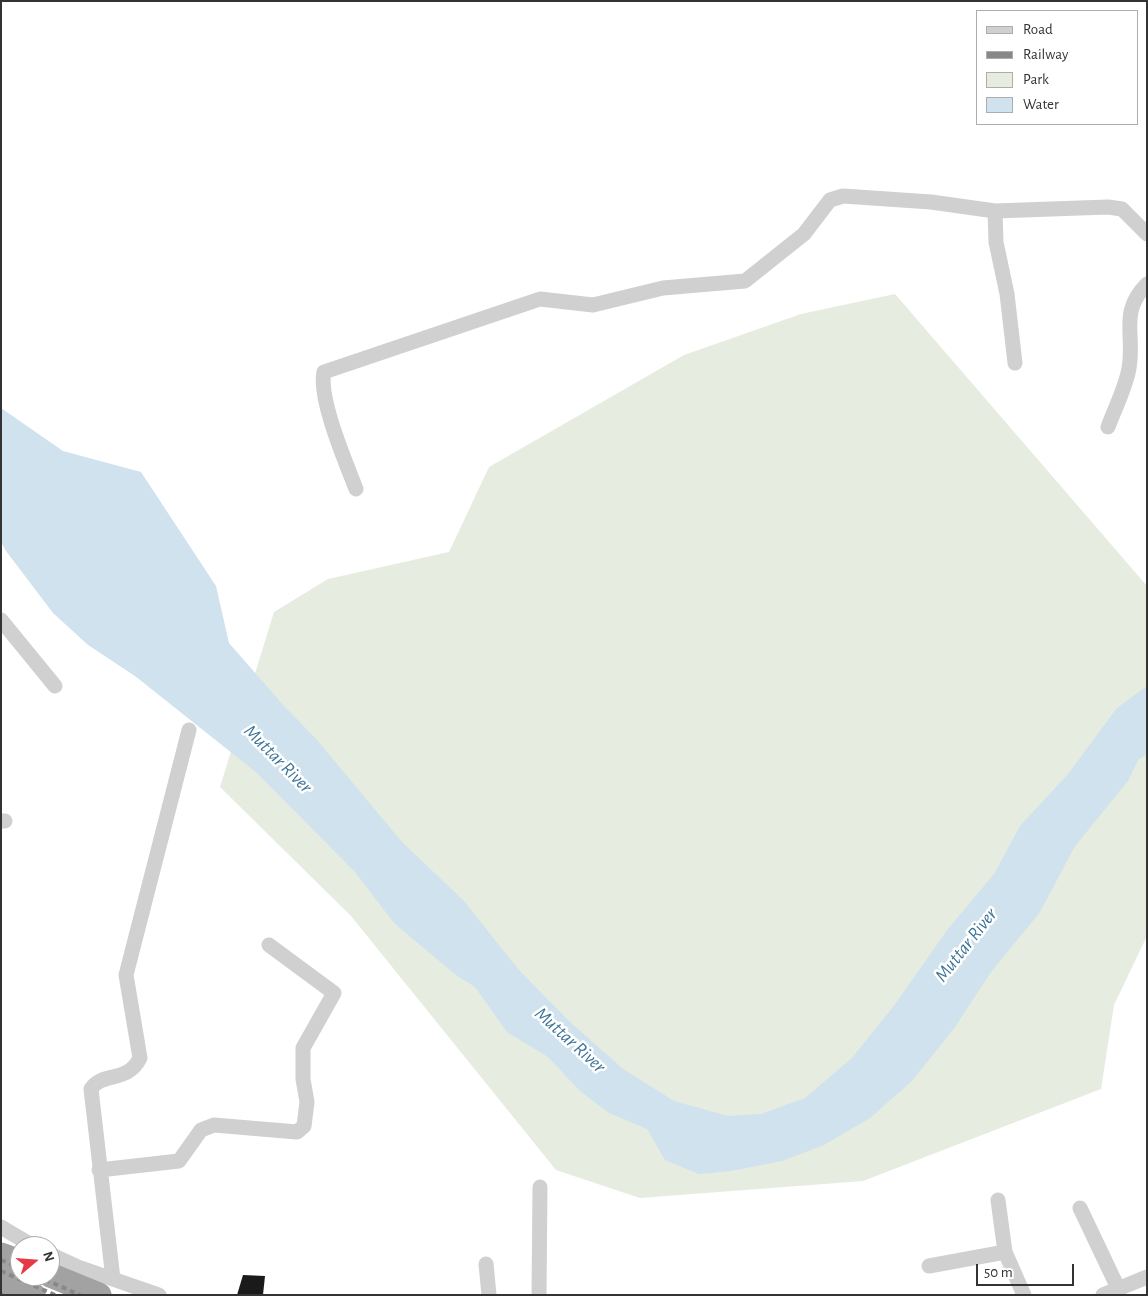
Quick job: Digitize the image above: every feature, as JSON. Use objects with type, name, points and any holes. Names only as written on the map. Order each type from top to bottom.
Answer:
[{"type":"highway","points":[[60,1277],[106,1287]]},
{"type":"highway","points":[[1,1280],[33,1295]]},
{"type":"street","points":[[356,489],[325,399],[322,381],[324,372],[540,299],[593,305],[663,288],[745,281],[804,234],[830,200],[843,196],[931,202],[995,211],[1108,207],[1122,209],[1147,234]]},
{"type":"street","points":[[995,211],[996,242],[1007,294],[1015,364]]},
{"type":"street","points":[[1108,426],[1129,368],[1130,311],[1135,296],[1147,284]]},
{"type":"street","points":[[1,620],[55,686]]},
{"type":"street","points":[[106,1287],[99,1170],[91,1089],[98,1082],[126,1074],[135,1066],[140,1058],[126,975],[189,730]]},
{"type":"street","points":[[99,1170],[178,1161],[201,1130],[214,1125],[296,1132],[304,1126],[307,1102],[303,1079],[303,1048],[334,993],[269,946]]},
{"type":"street","points":[[539,1295],[540,1187]]},
{"type":"street","points":[[998,1200],[1005,1252],[1024,1295]]},
{"type":"street","points":[[1080,1208],[1118,1288]]},
{"type":"street","points":[[1,1227],[16,1236]]},
{"type":"street","points":[[929,1266],[1005,1252]]},
{"type":"street","points":[[60,1259],[78,1267],[106,1287],[159,1295]]},
{"type":"street","points":[[486,1264],[489,1295]]},
{"type":"street","points":[[1103,1295],[1147,1277]]},
{"type":"green space","points":[[895,294],[1147,586],[1147,936],[1114,1005],[1101,1089],[863,1181],[640,1198],[556,1170],[351,916],[220,787],[274,612],[328,579],[449,552],[489,467],[684,355],[801,314]]},
{"type":"water","name":"Muttar River","points":[[1,408],[63,451],[141,472],[216,586],[229,643],[284,706],[317,740],[401,841],[464,901],[518,969],[569,1021],[623,1069],[674,1101],[728,1116],[761,1114],[805,1098],[852,1058],[893,1007],[948,929],[994,874],[1020,826],[1068,774],[1117,708],[1147,686],[1147,754],[1138,760],[1128,781],[1075,846],[1040,912],[991,972],[955,1027],[912,1081],[870,1118],[824,1145],[782,1161],[731,1171],[699,1174],[665,1160],[647,1129],[609,1113],[580,1091],[548,1057],[507,1032],[475,987],[456,975],[394,923],[355,872],[257,773],[135,676],[88,645],[53,613],[1,542]]},
{"type":"building","points":[[243,1275],[265,1276],[263,1295],[237,1295]]},
{"type":"railway","points":[[1,1260],[10,1264]]},
{"type":"railway","points":[[1,1271],[55,1295]]},
{"type":"railway","points":[[60,1286],[80,1295]]}]
